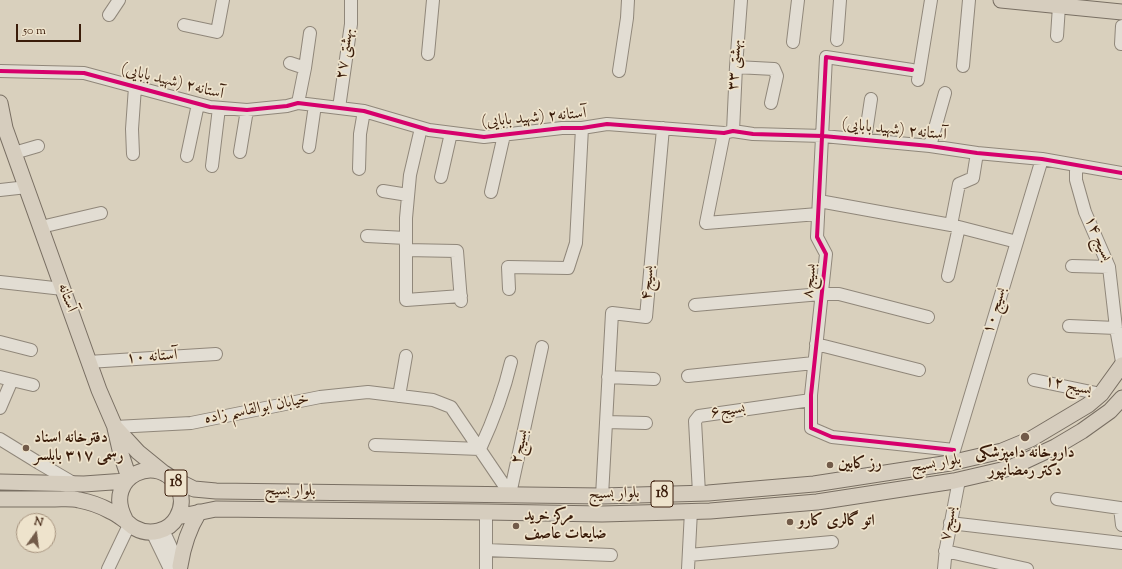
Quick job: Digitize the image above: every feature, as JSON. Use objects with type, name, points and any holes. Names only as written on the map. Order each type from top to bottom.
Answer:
[{"type":"main road","points":[[1001,0],[1122,12]]},
{"type":"main road","points":[[1059,6],[1122,4]]},
{"type":"main road","name":"آستانه","points":[[0,103],[5,128],[98,390],[115,427],[138,452],[167,475]]},
{"type":"main road","name":"بلوار بسیج","points":[[167,475],[194,490],[216,491],[602,496],[699,493],[814,484],[952,457],[1002,451],[1031,439],[1076,413],[1101,394],[1122,363]]},
{"type":"main road","name":"بلوار بسیج","points":[[177,517],[216,509],[602,514],[691,511],[817,502],[959,480],[1010,468],[1055,447],[1082,431],[1110,411],[1122,398]]},
{"type":"main road","points":[[115,427],[128,479],[119,496],[121,512],[127,522]]},
{"type":"main road","name":"18","points":[[0,482],[79,484],[128,479],[140,472],[153,470],[167,475],[176,483],[180,491],[181,500],[181,508],[177,517],[171,524],[158,531]]},
{"type":"main road","points":[[79,484],[93,488],[95,494],[92,498],[84,501]]},
{"type":"main road","points":[[0,499],[84,501],[99,505],[136,529],[144,532],[158,531]]},
{"type":"main road","points":[[177,568],[186,536],[199,512]]},
{"type":"street","points":[[109,15],[119,0]]},
{"type":"street","points":[[184,25],[217,32],[223,0]]},
{"type":"street","name":"بهشتی ۲۷","points":[[339,108],[350,24],[351,0]]},
{"type":"street","points":[[428,54],[433,0]]},
{"type":"street","points":[[619,71],[627,18],[628,0]]},
{"type":"street","name":"بهشتی ۳۳","points":[[741,0],[736,67],[728,132],[706,223],[818,214]]},
{"type":"street","points":[[793,42],[798,0]]},
{"type":"street","points":[[837,40],[840,0]]},
{"type":"street","name":"بسیج۸","points":[[931,0],[915,75],[826,57],[817,237],[826,254],[814,364],[811,400],[811,428],[832,437],[952,457]]},
{"type":"street","points":[[963,66],[969,0]]},
{"type":"street","points":[[1057,36],[1059,6]]},
{"type":"street","points":[[1121,44],[1122,26]]},
{"type":"street","points":[[298,103],[310,32]]},
{"type":"street","points":[[290,63],[305,68]]},
{"type":"street","points":[[736,67],[774,69],[777,76],[771,103]]},
{"type":"street","name":"آستانه۲ (شهید بابایی)","points":[[0,71],[14,70],[84,73],[198,104],[219,108],[247,110],[287,106],[298,103],[364,111],[421,128],[484,137],[562,128],[582,128],[607,124],[646,128],[753,134],[823,136],[930,146],[1042,160],[1122,173]]},
{"type":"street","points":[[133,154],[132,129],[135,87]]},
{"type":"street","points":[[930,146],[945,93]]},
{"type":"street","points":[[865,139],[871,99]]},
{"type":"street","points":[[187,156],[198,104]]},
{"type":"street","points":[[309,147],[316,105]]},
{"type":"street","points":[[212,166],[219,108]]},
{"type":"street","points":[[240,152],[247,110]]},
{"type":"street","points":[[359,169],[360,134],[364,111]]},
{"type":"street","points":[[406,250],[457,251],[461,299],[406,300],[406,250],[406,238],[408,195],[410,175],[421,128]]},
{"type":"street","points":[[510,289],[508,267],[568,268],[576,243],[582,128]]},
{"type":"street","name":"بسیج۴","points":[[602,496],[612,313],[646,317],[663,128]]},
{"type":"street","points":[[441,177],[451,133]]},
{"type":"street","points":[[491,192],[504,135]]},
{"type":"street","points":[[14,153],[38,146]]},
{"type":"street","points":[[948,276],[959,184],[973,178],[977,153]]},
{"type":"street","name":"بسیج ۱۰","points":[[952,457],[1042,160]]},
{"type":"street","name":"بسیج ۱۴","points":[[1076,165],[1076,180],[1085,212],[1109,267],[1116,328],[1122,363]]},
{"type":"street","points":[[0,190],[27,187]]},
{"type":"street","points":[[383,191],[408,195]]},
{"type":"street","points":[[819,201],[955,226],[1017,242]]},
{"type":"street","points":[[41,227],[101,213]]},
{"type":"street","points":[[367,236],[406,238]]},
{"type":"street","points":[[1072,266],[1109,267]]},
{"type":"street","points":[[0,282],[63,289]]},
{"type":"street","points":[[695,305],[821,294],[839,294],[928,317]]},
{"type":"street","points":[[1069,326],[1116,328]]},
{"type":"street","points":[[0,342],[31,350]]},
{"type":"street","points":[[816,344],[919,370]]},
{"type":"street","name":"بسیج۲","points":[[510,494],[542,347]]},
{"type":"street","name":"آستانه ۱۰","points":[[88,362],[216,354]]},
{"type":"street","points":[[399,396],[406,356]]},
{"type":"street","points":[[375,445],[480,449],[507,382],[511,362]]},
{"type":"street","points":[[688,376],[814,364]]},
{"type":"street","points":[[608,377],[654,379]]},
{"type":"street","points":[[0,378],[33,385]]},
{"type":"street","points":[[0,408],[12,380]]},
{"type":"street","name":"بسیج ۱۲","points":[[1034,380],[1101,394]]},
{"type":"street","name":"خیابان ابوالقاسم زاده","points":[[115,427],[191,423],[320,397],[368,392],[433,400],[452,407],[480,449]]},
{"type":"street","name":"بسیج۶","points":[[699,493],[695,421],[699,416],[811,400]]},
{"type":"street","points":[[606,422],[646,423]]},
{"type":"street","points":[[0,439],[39,463],[79,484]]},
{"type":"street","name":"بسیج۲","points":[[480,449],[510,494]]},
{"type":"street","name":"بسیج۷","points":[[944,569],[945,551],[959,480]]},
{"type":"street","points":[[1057,499],[1120,508],[1122,525]]},
{"type":"street","points":[[688,569],[691,511]]},
{"type":"street","points":[[486,512],[486,569]]},
{"type":"street","points":[[108,569],[127,522]]},
{"type":"street","points":[[950,523],[1122,543]]},
{"type":"street","points":[[158,531],[177,568]]},
{"type":"street","points":[[689,555],[832,542]]},
{"type":"street","points":[[486,550],[611,555]]},
{"type":"street","points":[[945,551],[1027,569]]},
{"type":"cycle path","points":[[912,70],[826,57],[817,237],[826,254],[811,395],[811,428],[832,437],[954,450]]},
{"type":"cycle path","points":[[0,71],[84,73],[210,107],[247,110],[287,106],[298,103],[364,111],[429,130],[484,137],[562,128],[582,128],[607,124],[724,133],[733,131],[753,134],[823,136],[930,146],[977,153],[1042,159],[1122,173]]},
{"type":"place","name":"داروخانه دامپزشکی دکتر رمضانپور","points":[[1025,437]]},
{"type":"place","name":"دفترخانه اسناد رسمی ۳۱۷ بابلسر","points":[[26,448]]},
{"type":"place","name":"رز کابین","points":[[830,465]]},
{"type":"place","name":"اتو گالری کارو","points":[[790,522]]},
{"type":"place","name":"مرکز خرید ضایعات عاصف","points":[[516,526]]}]
